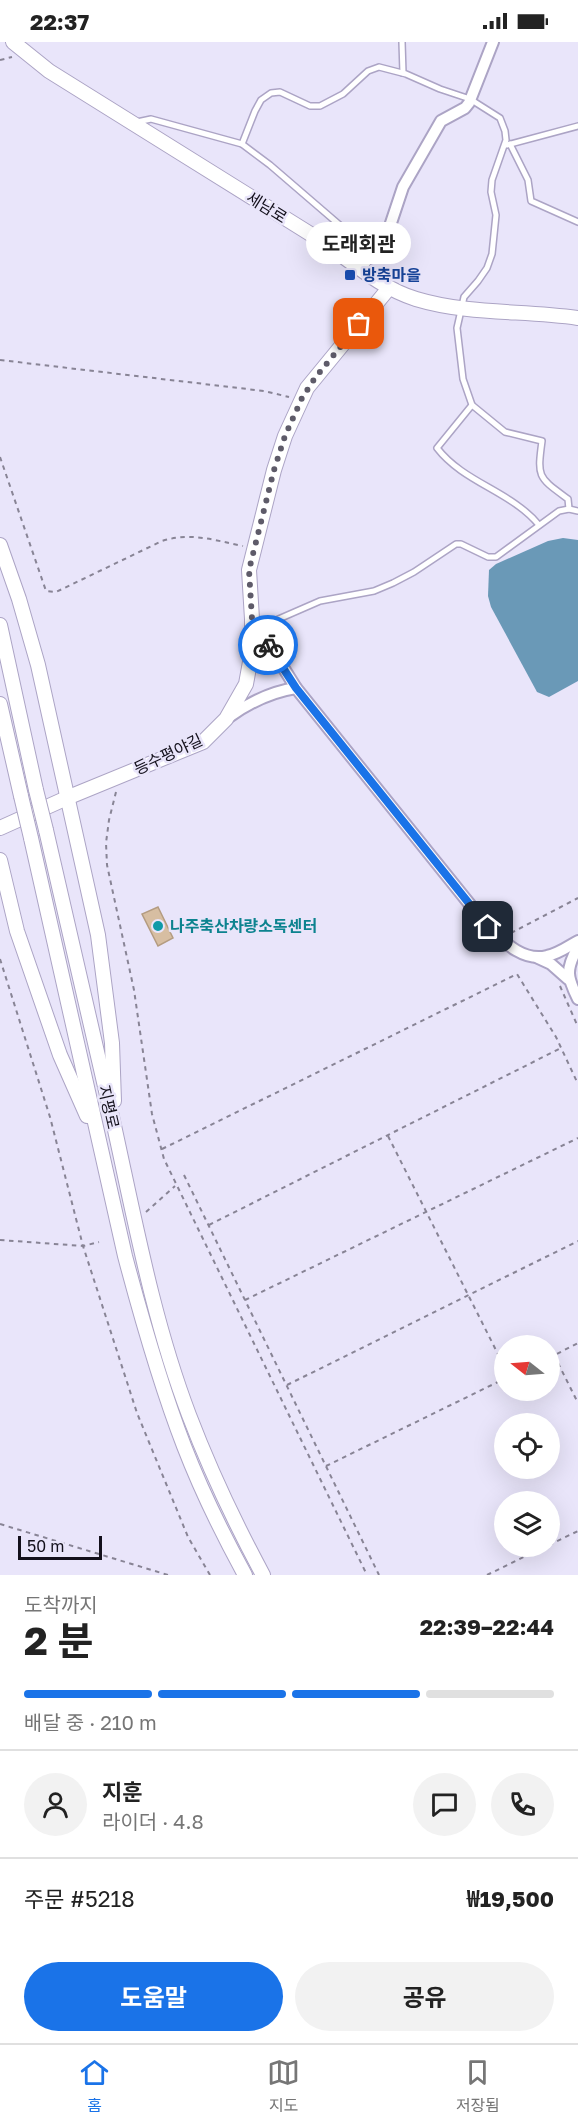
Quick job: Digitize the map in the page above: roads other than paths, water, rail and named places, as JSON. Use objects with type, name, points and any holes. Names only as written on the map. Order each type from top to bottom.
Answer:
[{"type":"main road","name":"세남로","points":[[13,42],[49,71],[337,250],[388,288],[418,299],[462,308],[578,318]]},
{"type":"main road","name":"등수평야길","points":[[0,828],[203,742],[226,719],[246,684],[255,623],[248,581],[254,548],[278,459],[300,401],[315,378],[388,288]]},
{"type":"main road","points":[[0,545],[19,599],[38,666],[98,935],[112,1043],[115,1130]]},
{"type":"main road","name":"지평로","points":[[0,625],[143,1261],[168,1352],[188,1413],[217,1483],[263,1575]]},
{"type":"main road","name":"지평로","points":[[0,704],[125,1257],[162,1384],[184,1447],[211,1509],[246,1575]]},
{"type":"main road","points":[[0,860],[21,942],[60,1055],[100,1148]]},
{"type":"street","points":[[360,268],[388,232],[403,187],[441,121],[465,108],[493,42]]},
{"type":"street","points":[[255,623],[296,688],[488,927],[518,951],[551,964],[568,979],[578,999]]},
{"type":"street","points":[[226,719],[265,695],[296,688]]},
{"type":"street","points":[[532,956],[547,956],[578,941]]},
{"type":"street","points":[[568,979],[572,959],[578,947]]},
{"type":"lane","points":[[402,42],[402,73]]},
{"type":"lane","points":[[242,144],[261,100],[271,93],[280,92],[316,106],[343,94],[373,68],[383,68],[470,99],[502,121],[507,145],[528,180],[531,201],[578,222]]},
{"type":"lane","points":[[132,123],[151,119],[242,144],[333,219],[370,256]]},
{"type":"lane","points":[[507,145],[578,126]]},
{"type":"lane","points":[[507,145],[492,180],[491,192],[496,215],[492,254],[487,268],[464,297],[458,328],[463,379],[472,405],[506,432],[542,441],[539,464],[541,476],[568,499],[569,509]]},
{"type":"lane","points":[[472,405],[437,448],[448,462],[522,507],[539,525]]},
{"type":"lane","points":[[255,623],[320,601],[374,591],[414,572],[456,544],[496,557],[559,511],[569,509],[578,511]]},
{"type":"water","points":[[563,538],[578,540],[578,681],[549,697],[537,692],[491,607],[488,596],[489,570],[496,564],[548,541]]},
{"type":"place","name":"방축마을","points":[[350,275]]},
{"type":"place","name":"도래회관","points":[[359,324]]},
{"type":"place","name":"나주축산차량소독센터","points":[[158,926]]}]
